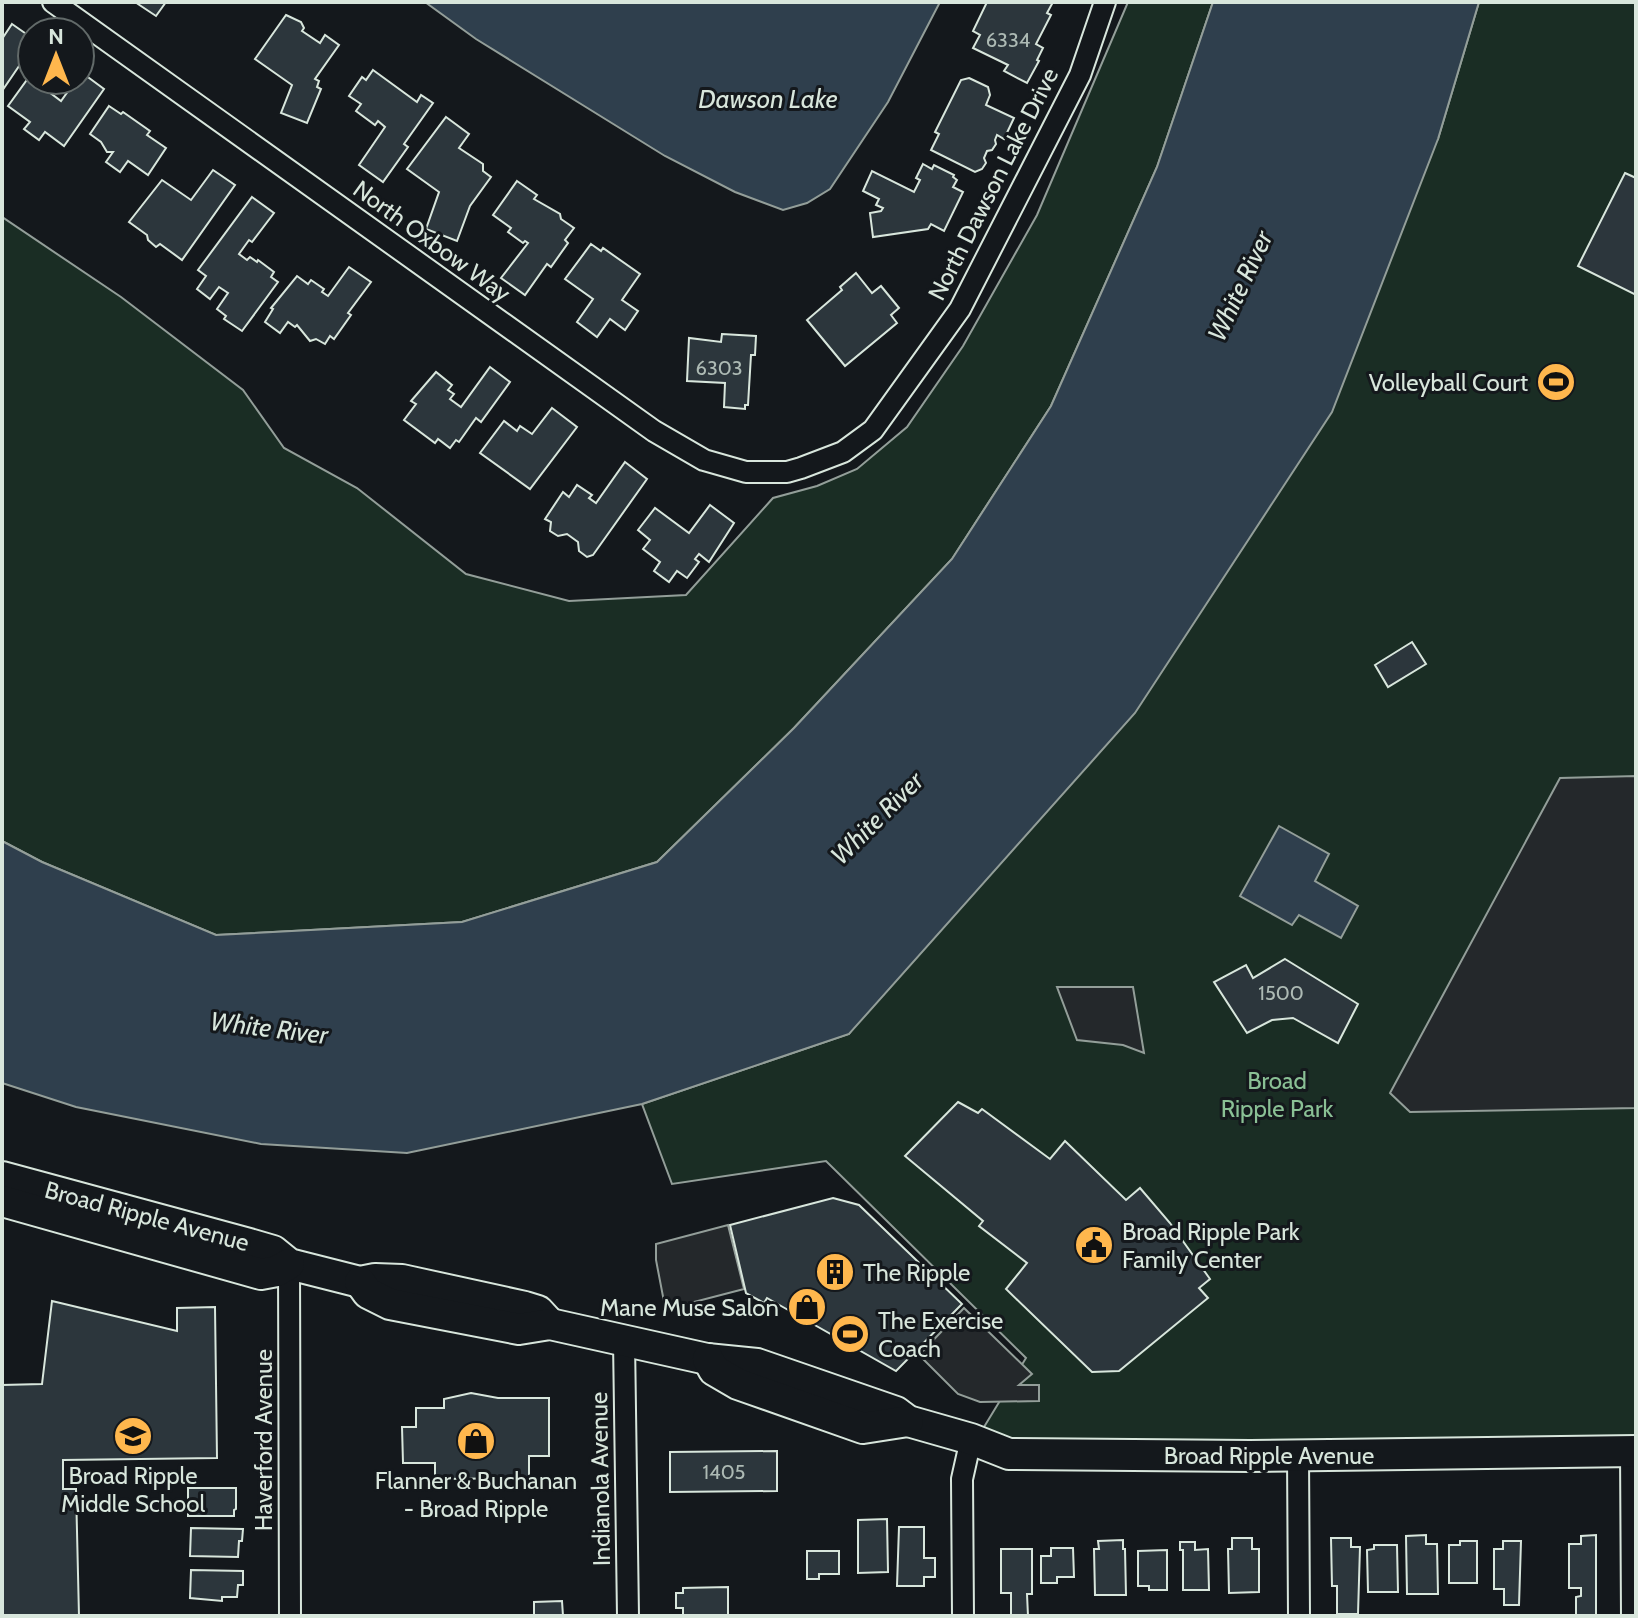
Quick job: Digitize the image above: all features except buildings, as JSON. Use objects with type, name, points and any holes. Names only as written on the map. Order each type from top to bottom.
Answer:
[{"type":"street","name":"North Oxbow Way","points":[[53,2],[654,431],[704,460],[746,472],[787,472],[801,468]]},
{"type":"street","name":"North Dawson Lake Drive","points":[[801,468],[843,452],[873,430],[960,309],[1080,75],[1105,2]]},
{"type":"street","name":"Broad Ripple Avenue","points":[[2,1177],[273,1251],[289,1264],[360,1282],[402,1280],[538,1311],[550,1324],[707,1359],[769,1368],[896,1412],[908,1421],[971,1439],[1009,1454],[1633,1451]]},
{"type":"street","name":"Broad Ripple Avenue","points":[[2,1201],[261,1274],[277,1271],[289,1264]]},
{"type":"street","name":"Haverford Avenue","points":[[289,1264],[290,1616]]},
{"type":"street","name":"Indianola Avenue","points":[[624,1341],[628,1616]]},
{"type":"street","points":[[963,1616],[962,1479],[971,1439]]},
{"type":"street","points":[[1632,1616],[1633,1451]]},
{"type":"street","points":[[1298,1455],[1299,1616]]},
{"type":"green space","points":[[1128,2],[1213,2],[1157,167],[1051,406],[952,559],[794,728],[657,862],[462,922],[216,935],[42,862],[2,841],[2,217],[121,297],[243,390],[284,448],[357,488],[466,574],[569,601],[686,595],[773,498],[817,486],[857,469],[907,427],[963,346],[1037,215]]},
{"type":"green space","name":"Broad Ripple Park","points":[[1479,2],[1636,2],[1636,1451],[970,1450],[1026,1358],[826,1161],[672,1184],[642,1104],[849,1034],[1438,139]]},
{"type":"shaded area","points":[[1636,776],[1636,1108],[1410,1112],[1390,1093],[1560,778]]},
{"type":"shaded area","points":[[1057,987],[1133,987],[1144,1053],[1123,1045],[1077,1040]]},
{"type":"shaded area","points":[[728,1225],[744,1289],[665,1307],[656,1244]]},
{"type":"shaded area","points":[[964,1308],[1032,1374],[1019,1385],[1039,1385],[1039,1401],[980,1402],[958,1394],[919,1355]]},
{"type":"water","name":"Dawson Lake","points":[[425,2],[940,2],[888,102],[830,189],[807,203],[783,210],[735,192],[665,156],[476,39]]},
{"type":"water","name":"White River","points":[[1213,2],[1479,2],[1438,139],[1332,412],[1135,713],[849,1034],[642,1104],[407,1153],[261,1144],[76,1107],[2,1083],[2,841],[42,862],[216,935],[462,922],[657,862],[794,728],[952,559],[1051,406],[1157,167]]},
{"type":"water","points":[[1279,826],[1329,854],[1315,881],[1358,906],[1341,938],[1299,915],[1292,925],[1240,896]]},
{"type":"place","name":"Volleyball Court","points":[[1556,382]]},
{"type":"place","name":"Broad Ripple Park Family Center","points":[[1094,1245]]},
{"type":"place","name":"The Ripple","points":[[835,1272]]},
{"type":"place","name":"Mane Muse Salon","points":[[807,1307]]},
{"type":"place","name":"The Exercise Coach","points":[[850,1334]]},
{"type":"place","name":"Broad Ripple Middle School","points":[[133,1436]]},
{"type":"place","name":"Flanner & Buchanan - Broad Ripple","points":[[476,1441]]}]
